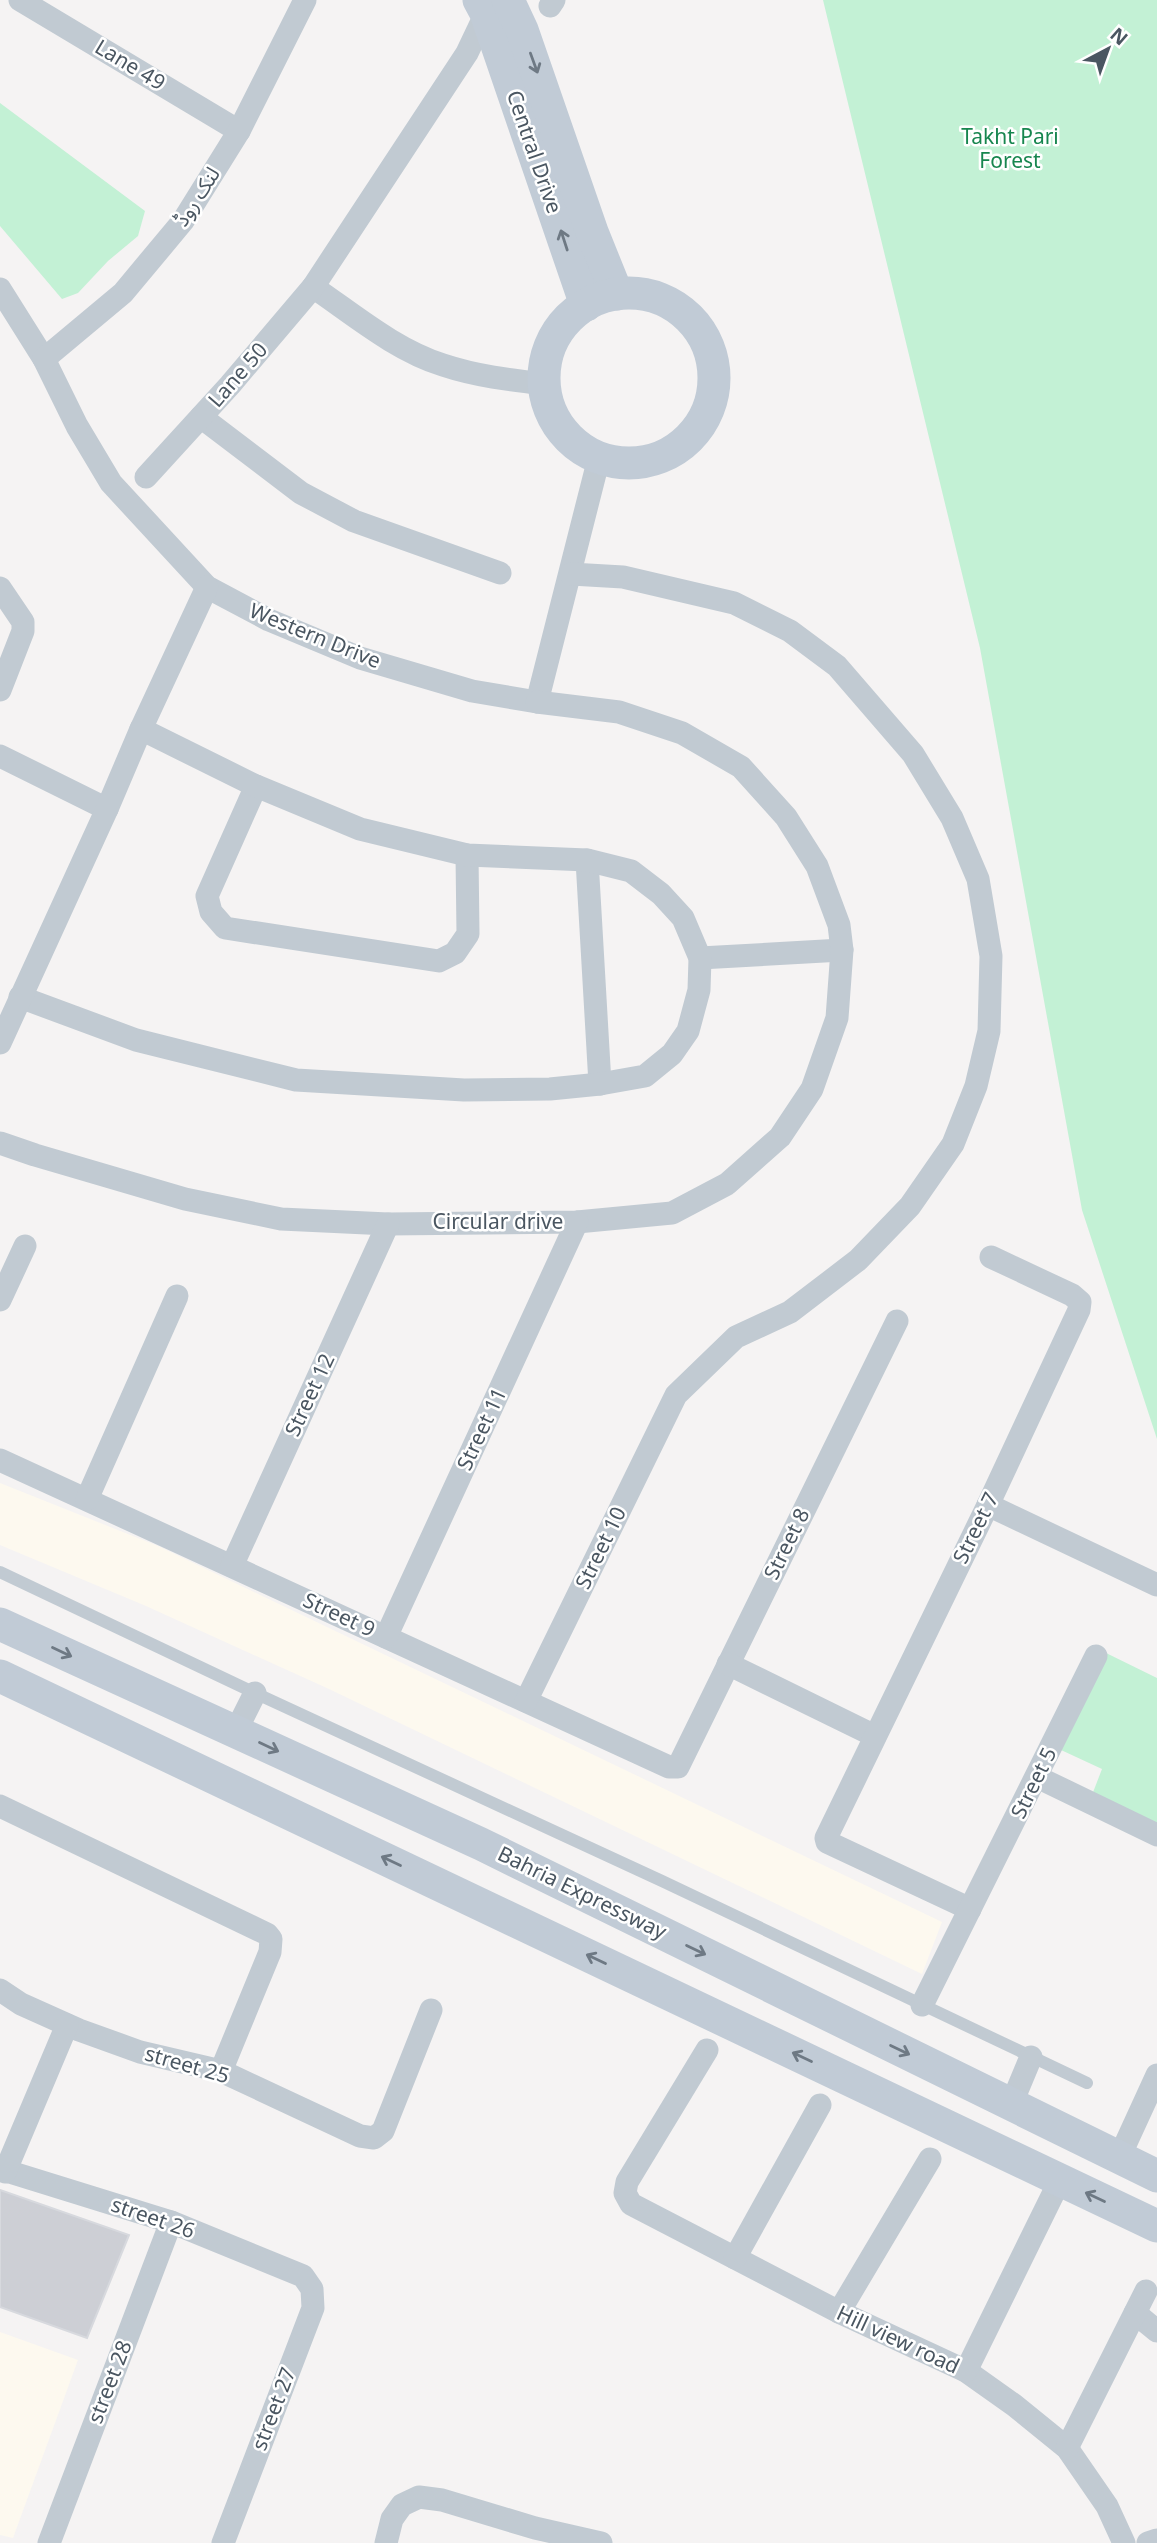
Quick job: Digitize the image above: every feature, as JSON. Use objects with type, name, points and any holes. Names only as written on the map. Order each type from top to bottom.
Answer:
[{"type":"main road","name":"Central Drive","points":[[491,4],[522,30],[592,232],[617,294]]},
{"type":"main road","name":"Central Drive","points":[[491,4],[586,305]]},
{"type":"main road","points":[[635,292],[663,299],[687,314],[704,335],[713,361],[715,388],[707,415],[691,438],[669,454],[643,462],[616,462],[599,458],[568,437],[551,413],[544,384],[547,355],[559,328],[579,308],[586,305],[606,295],[635,292]]},
{"type":"main road","name":"Bahria Expressway","points":[[0,1624],[481,1844],[1157,2176]]},
{"type":"main road","points":[[0,1676],[1157,2226]]},
{"type":"main road","points":[[457,1892],[481,1844]]},
{"type":"street","name":"Lane 49","points":[[20,0],[239,131]]},
{"type":"street","name":"لنک روڈ","points":[[44,359],[123,293],[183,221],[239,131],[300,2]]},
{"type":"street","name":"Lane 50","points":[[491,4],[467,53],[313,287],[201,417],[301,493],[354,522],[500,573]]},
{"type":"street","points":[[313,287],[394,342],[441,365],[494,378],[544,384]]},
{"type":"street","name":"Western Drive","points":[[0,289],[44,359],[77,426],[111,483],[207,587],[269,620],[360,658],[472,691],[618,712],[682,733],[741,766],[786,817],[817,866],[839,925],[842,950]]},
{"type":"street","points":[[146,477],[201,417]]},
{"type":"street","points":[[537,702],[599,458]]},
{"type":"street","name":"Street 10","points":[[526,1702],[676,1395],[736,1337],[790,1312],[858,1260],[910,1206],[953,1143],[976,1086],[989,1031],[991,956],[978,879],[952,818],[913,754],[837,666],[790,631],[734,603],[622,577],[571,574]]},
{"type":"street","points":[[0,1043],[207,587]]},
{"type":"street","points":[[0,588],[23,622],[23,631],[0,690]]},
{"type":"street","points":[[20,998],[136,1040],[296,1080],[464,1090],[550,1089],[645,1076],[672,1054],[688,1031],[699,990],[699,958],[683,918],[661,894],[631,871],[587,860],[467,855],[359,829],[256,786],[141,729]]},
{"type":"street","points":[[0,756],[107,809]]},
{"type":"street","points":[[256,786],[207,896],[211,912],[225,928],[439,961],[455,953],[468,934],[467,855]]},
{"type":"street","points":[[587,860],[600,1084]]},
{"type":"street","points":[[699,958],[842,950]]},
{"type":"street","name":"Circular drive","points":[[0,1143],[185,1199],[281,1219],[388,1224],[577,1222],[672,1213],[727,1184],[780,1137],[812,1089],[837,1018],[842,950]]},
{"type":"street","name":"Street 11","points":[[386,1637],[577,1222]]},
{"type":"street","name":"Street 12","points":[[232,1566],[388,1224]]},
{"type":"street","points":[[0,1300],[25,1246]]},
{"type":"street","name":"Street 7","points":[[970,1909],[827,1842],[827,1833],[988,1505],[1079,1310],[1080,1302],[1072,1295],[990,1257]]},
{"type":"street","points":[[87,1499],[177,1296]]},
{"type":"street","name":"Street 8","points":[[678,1767],[897,1321]]},
{"type":"street","name":"Street 9","points":[[0,1460],[669,1768],[678,1767]]},
{"type":"street","points":[[988,1505],[1157,1585]]},
{"type":"street","name":"Street 5","points":[[922,2005],[1096,1656]]},
{"type":"street","points":[[729,1664],[875,1736]]},
{"type":"street","points":[[236,1731],[254,1693]]},
{"type":"street","points":[[1037,1777],[1157,1835]]},
{"type":"street","points":[[0,1806],[261,1930],[271,1939],[270,1952],[221,2071]]},
{"type":"street","name":"street 25","points":[[0,1990],[21,2004],[67,2025],[140,2052],[221,2071],[360,2136],[374,2138],[383,2131],[431,2010]]},
{"type":"street","points":[[2,2171],[67,2025]]},
{"type":"street","name":"Hill view road","points":[[707,2050],[627,2182],[625,2193],[631,2204],[839,2312],[966,2371],[1066,2448],[1107,2507],[1124,2543]]},
{"type":"street","points":[[1011,2105],[1031,2057]]},
{"type":"street","points":[[1119,2158],[1157,2075]]},
{"type":"street","points":[[735,2258],[820,2105]]},
{"type":"street","points":[[839,2312],[930,2159]]},
{"type":"street","name":"street 26","points":[[2,2171],[170,2222],[303,2276]]},
{"type":"street","points":[[966,2371],[1060,2180]]},
{"type":"street","name":"street 28","points":[[49,2543],[170,2222]]},
{"type":"street","name":"street 27","points":[[223,2543],[313,2308],[312,2289],[303,2276]]},
{"type":"street","points":[[1066,2448],[1146,2291]]},
{"type":"street","points":[[1135,2313],[1157,2331]]},
{"type":"street","points":[[386,2543],[392,2519],[401,2505],[419,2497],[442,2500],[535,2528],[601,2543]]},
{"type":"street","points":[[1148,2543],[1157,2540]]},
{"type":"lane","points":[[0,1572],[1087,2083]]},
{"type":"shaded area","points":[[0,1483],[158,1546],[942,1922],[922,1974],[329,1689],[146,1606],[0,1545]]},
{"type":"shaded area","points":[[0,2332],[78,2360],[13,2538],[0,2535]]},
{"type":"green space","name":"Takht Pari Forest","points":[[823,0],[1157,0],[1157,1439],[1082,1210],[980,648]]},
{"type":"green space","points":[[0,103],[145,211],[138,236],[108,261],[78,293],[62,299],[0,226]]},
{"type":"green space","points":[[1102,1651],[1157,1678],[1157,1827],[1092,1795],[1102,1769],[1061,1750]]},
{"type":"building","points":[[0,2190],[129,2235],[87,2338],[0,2307]]}]
